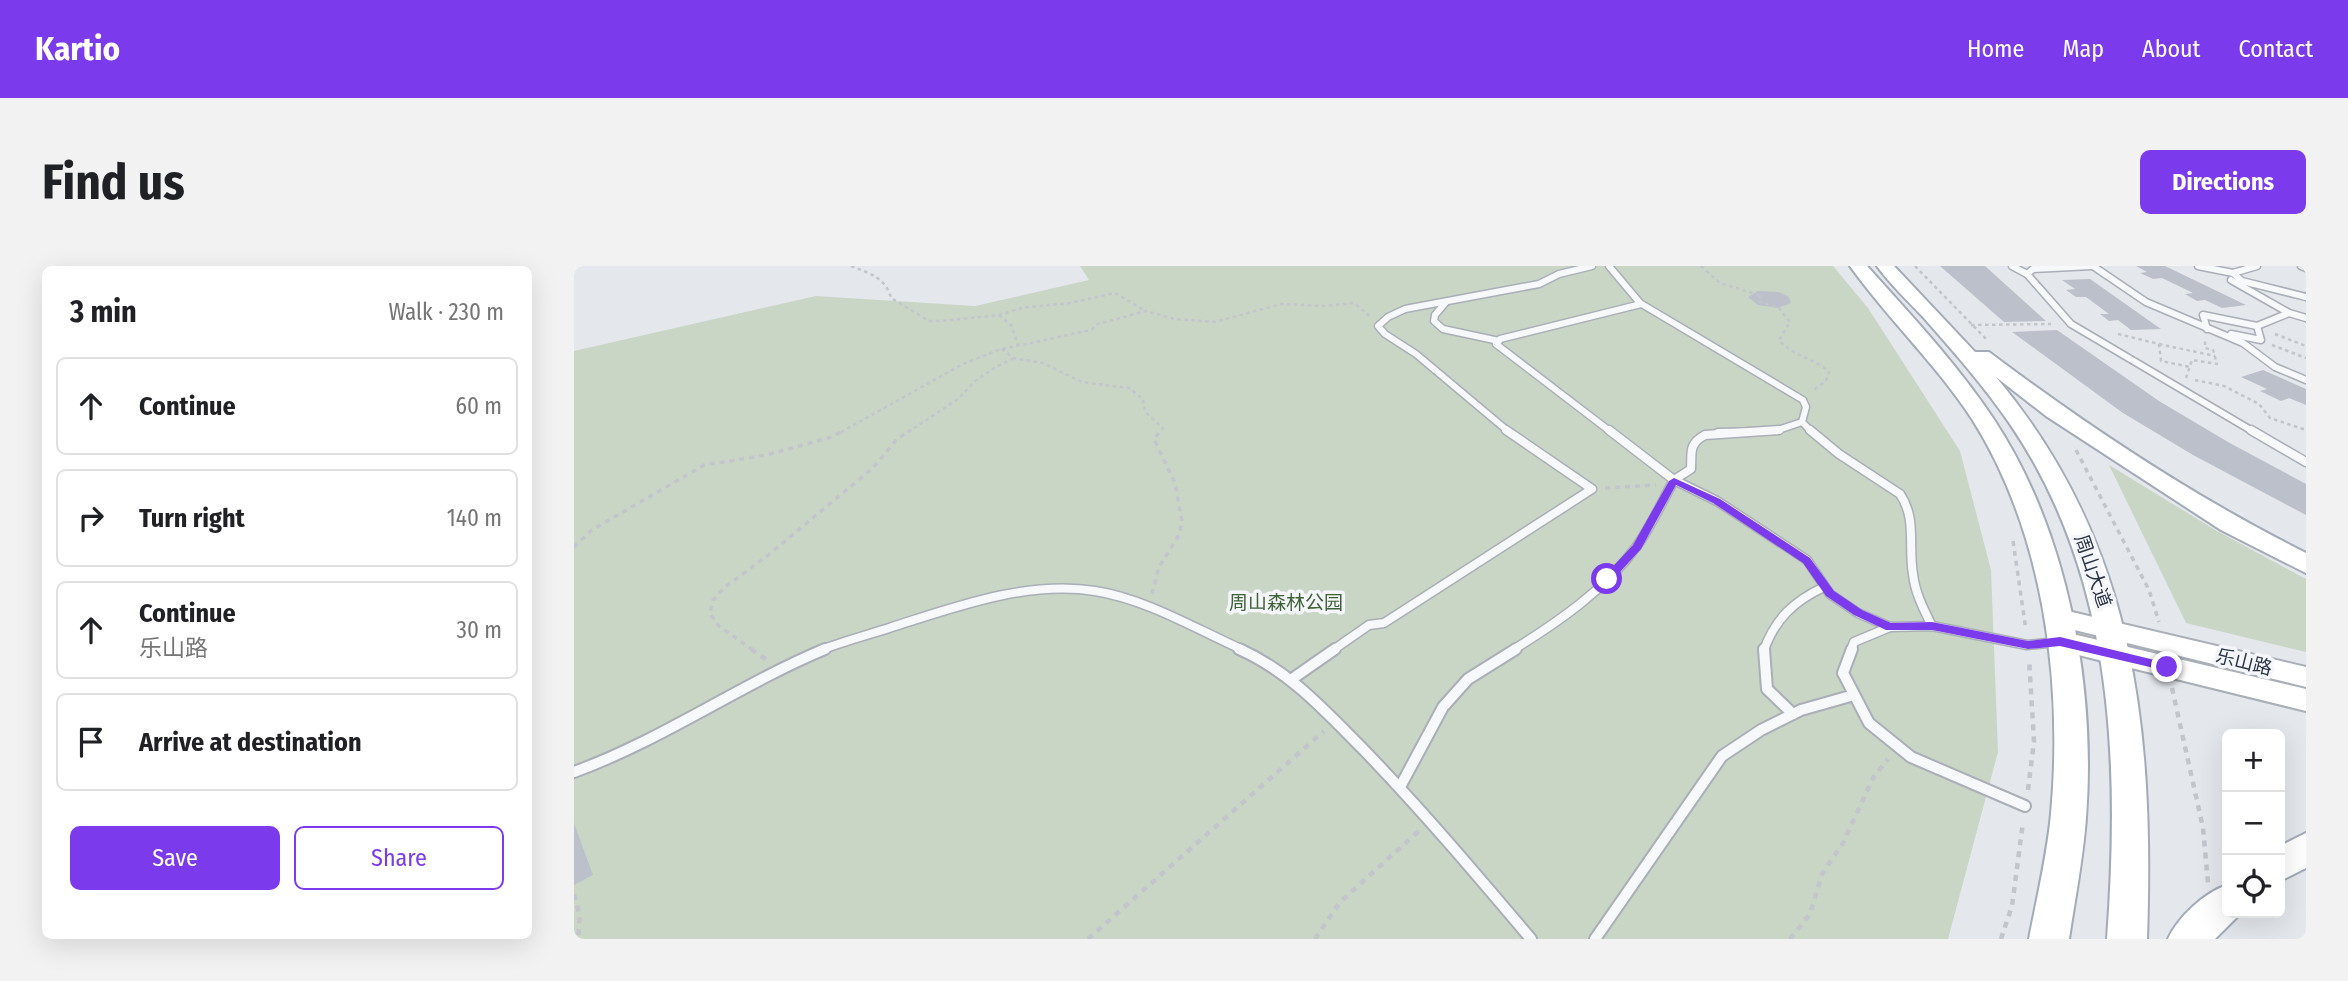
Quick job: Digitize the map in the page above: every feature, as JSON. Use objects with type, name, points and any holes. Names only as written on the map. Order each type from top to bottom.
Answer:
[{"type":"main road","points":[[1858,266],[1954,377],[1986,425],[2037,540],[2060,630],[2070,777],[2062,869],[2049,939]]},
{"type":"main road","name":"周山大道","points":[[1885,266],[1987,378],[2024,427],[2057,482],[2095,568],[2114,642],[2133,798],[2127,939]]},
{"type":"main road","points":[[1939,323],[2054,411],[2230,526],[2306,564]]},
{"type":"main road","name":"乐山路","points":[[2060,630],[2306,677]]},
{"type":"main road","name":"乐山路","points":[[2114,642],[2306,700]]},
{"type":"main road","points":[[2285,862],[2306,849]]},
{"type":"main road","points":[[2188,939],[2222,907]]},
{"type":"lane","points":[[1292,679],[1369,625],[1384,622],[1592,489],[1493,421],[1416,354],[1385,334],[1378,326],[1398,310],[1488,291],[1538,285],[1555,276],[1592,266]]},
{"type":"lane","points":[[1609,266],[1641,303],[1803,400],[1806,407],[1802,422]]},
{"type":"lane","points":[[2012,266],[2027,274],[2071,324],[2143,369],[2306,462]]},
{"type":"lane","points":[[2027,274],[2033,269],[2092,266],[2146,302],[2243,343],[2275,367],[2306,380]]},
{"type":"lane","points":[[2198,266],[2306,297]]},
{"type":"lane","points":[[2236,278],[2257,266]]},
{"type":"lane","points":[[2236,278],[2289,313],[2306,318]]},
{"type":"lane","points":[[1447,301],[1435,315],[1434,321],[1443,329],[1499,341],[1641,303]]},
{"type":"lane","points":[[2205,328],[2203,315],[2257,326],[2289,313]]},
{"type":"lane","points":[[2205,328],[2260,340],[2257,326]]},
{"type":"lane","points":[[1499,341],[1496,344],[1674,481],[1717,501],[1807,560],[1830,594],[1858,612],[1890,627]]},
{"type":"lane","points":[[1400,787],[1443,707],[1468,678],[1562,619],[1607,579],[1637,546],[1674,481],[1691,469],[1691,448],[1694,441],[1706,434],[1722,431],[1776,431],[1802,422]]},
{"type":"lane","points":[[1802,422],[1839,454],[1889,486],[1907,503],[1914,545],[1913,576],[1932,626]]},
{"type":"lane","points":[[1793,714],[1767,689],[1764,649],[1781,616],[1803,597],[1824,587]]},
{"type":"lane","points":[[574,772],[612,758],[679,725],[775,671],[824,649],[963,606],[1016,593],[1056,589],[1095,591],[1141,605],[1264,660],[1292,679],[1336,720],[1400,787],[1531,939]]},
{"type":"lane","points":[[2025,806],[1911,757],[1869,723],[1843,673],[1854,642],[1890,627],[1932,626],[2028,645],[2060,630]]},
{"type":"lane","points":[[1595,939],[1722,756],[1761,730],[1793,714],[1854,695]]},
{"type":"path","points":[[851,266],[875,276],[888,287],[891,298],[929,321],[999,315],[1021,308],[1070,303],[1115,293],[1146,311],[1174,319],[1215,322],[1281,304],[1324,306],[1354,303],[1360,304],[1378,326]]},
{"type":"path","points":[[1701,266],[1716,280],[1738,291],[1762,296],[1758,298],[1760,302],[1779,308],[1786,315],[1790,327],[1779,340],[1784,347],[1794,355],[1824,366],[1829,372],[1826,381],[1803,400]]},
{"type":"path","points":[[574,547],[592,530],[704,465],[724,459],[765,455],[832,437],[963,365],[1002,349],[1091,330],[1098,324],[1146,311]]},
{"type":"path","points":[[999,315],[1011,325],[1018,346]]},
{"type":"path","points":[[1939,323],[2071,324]]},
{"type":"path","points":[[2257,326],[2306,346]]},
{"type":"path","points":[[2143,369],[2188,378],[2192,359],[2217,364],[2213,350],[2205,348],[2205,328]]},
{"type":"path","points":[[2260,340],[2306,358]]},
{"type":"path","points":[[2159,344],[2215,356]]},
{"type":"path","points":[[1002,349],[1014,358],[1048,365],[1086,384],[1112,384],[1131,390],[1143,398],[1141,404],[1144,411],[1163,428],[1154,439],[1180,501],[1181,528],[1159,566],[1155,589],[1141,605]]},
{"type":"path","points":[[775,671],[765,657],[719,626],[710,614],[713,600],[725,587],[767,556],[873,468],[897,439],[958,399],[974,382],[994,368],[1014,358]]},
{"type":"path","points":[[2143,369],[2224,386],[2259,404],[2270,418],[2306,430]]},
{"type":"path","points":[[1592,489],[1663,485],[1674,481]]},
{"type":"path","points":[[2001,939],[2012,906],[2034,741],[2025,606],[2012,534]]},
{"type":"path","points":[[1088,939],[1336,720]]},
{"type":"path","points":[[1790,939],[1810,914],[1822,874],[1843,844],[1873,778],[1898,746]]},
{"type":"path","points":[[1315,939],[1340,902],[1430,822]]},
{"type":"path","points":[[574,894],[580,916],[578,939]]},
{"type":"green space","name":"周山森林公园","points":[[1080,266],[1833,266],[1868,308],[1960,451],[1991,570],[1998,752],[1948,939],[574,939],[574,351],[816,296],[975,306],[1089,280]]},
{"type":"green space","points":[[2109,465],[2217,531],[2306,579],[2306,652],[2186,623]]},
{"type":"building","points":[[1940,266],[1985,266],[2046,321],[2004,322]]},
{"type":"building","points":[[2136,266],[2165,266],[2246,305],[2222,308],[2205,300],[2197,301],[2185,294],[2193,293],[2162,278],[2153,279],[2140,273],[2147,272]]},
{"type":"building","points":[[2090,279],[2161,329],[2131,330],[2118,320],[2109,321],[2100,314],[2109,314],[2086,297],[2076,297],[2066,290],[2075,289],[2062,280]]},
{"type":"building","points":[[1758,291],[1779,292],[1789,297],[1791,303],[1778,308],[1758,305],[1748,297]]},
{"type":"building","points":[[2057,330],[2159,401],[2306,484],[2306,515],[2193,455],[2123,413],[2012,332]]},
{"type":"building","points":[[2263,370],[2306,389],[2306,405],[2289,398],[2281,401],[2260,391],[2267,389],[2241,377]]},
{"type":"building","points":[[574,823],[593,875],[574,885]]},
{"type":"route","points":[[1607,579],[1637,546],[1663,496],[1674,481],[1702,492],[1807,560],[1830,594],[1858,612],[1890,627],[1932,626],[2028,645],[2060,641],[2167,667]]}]
